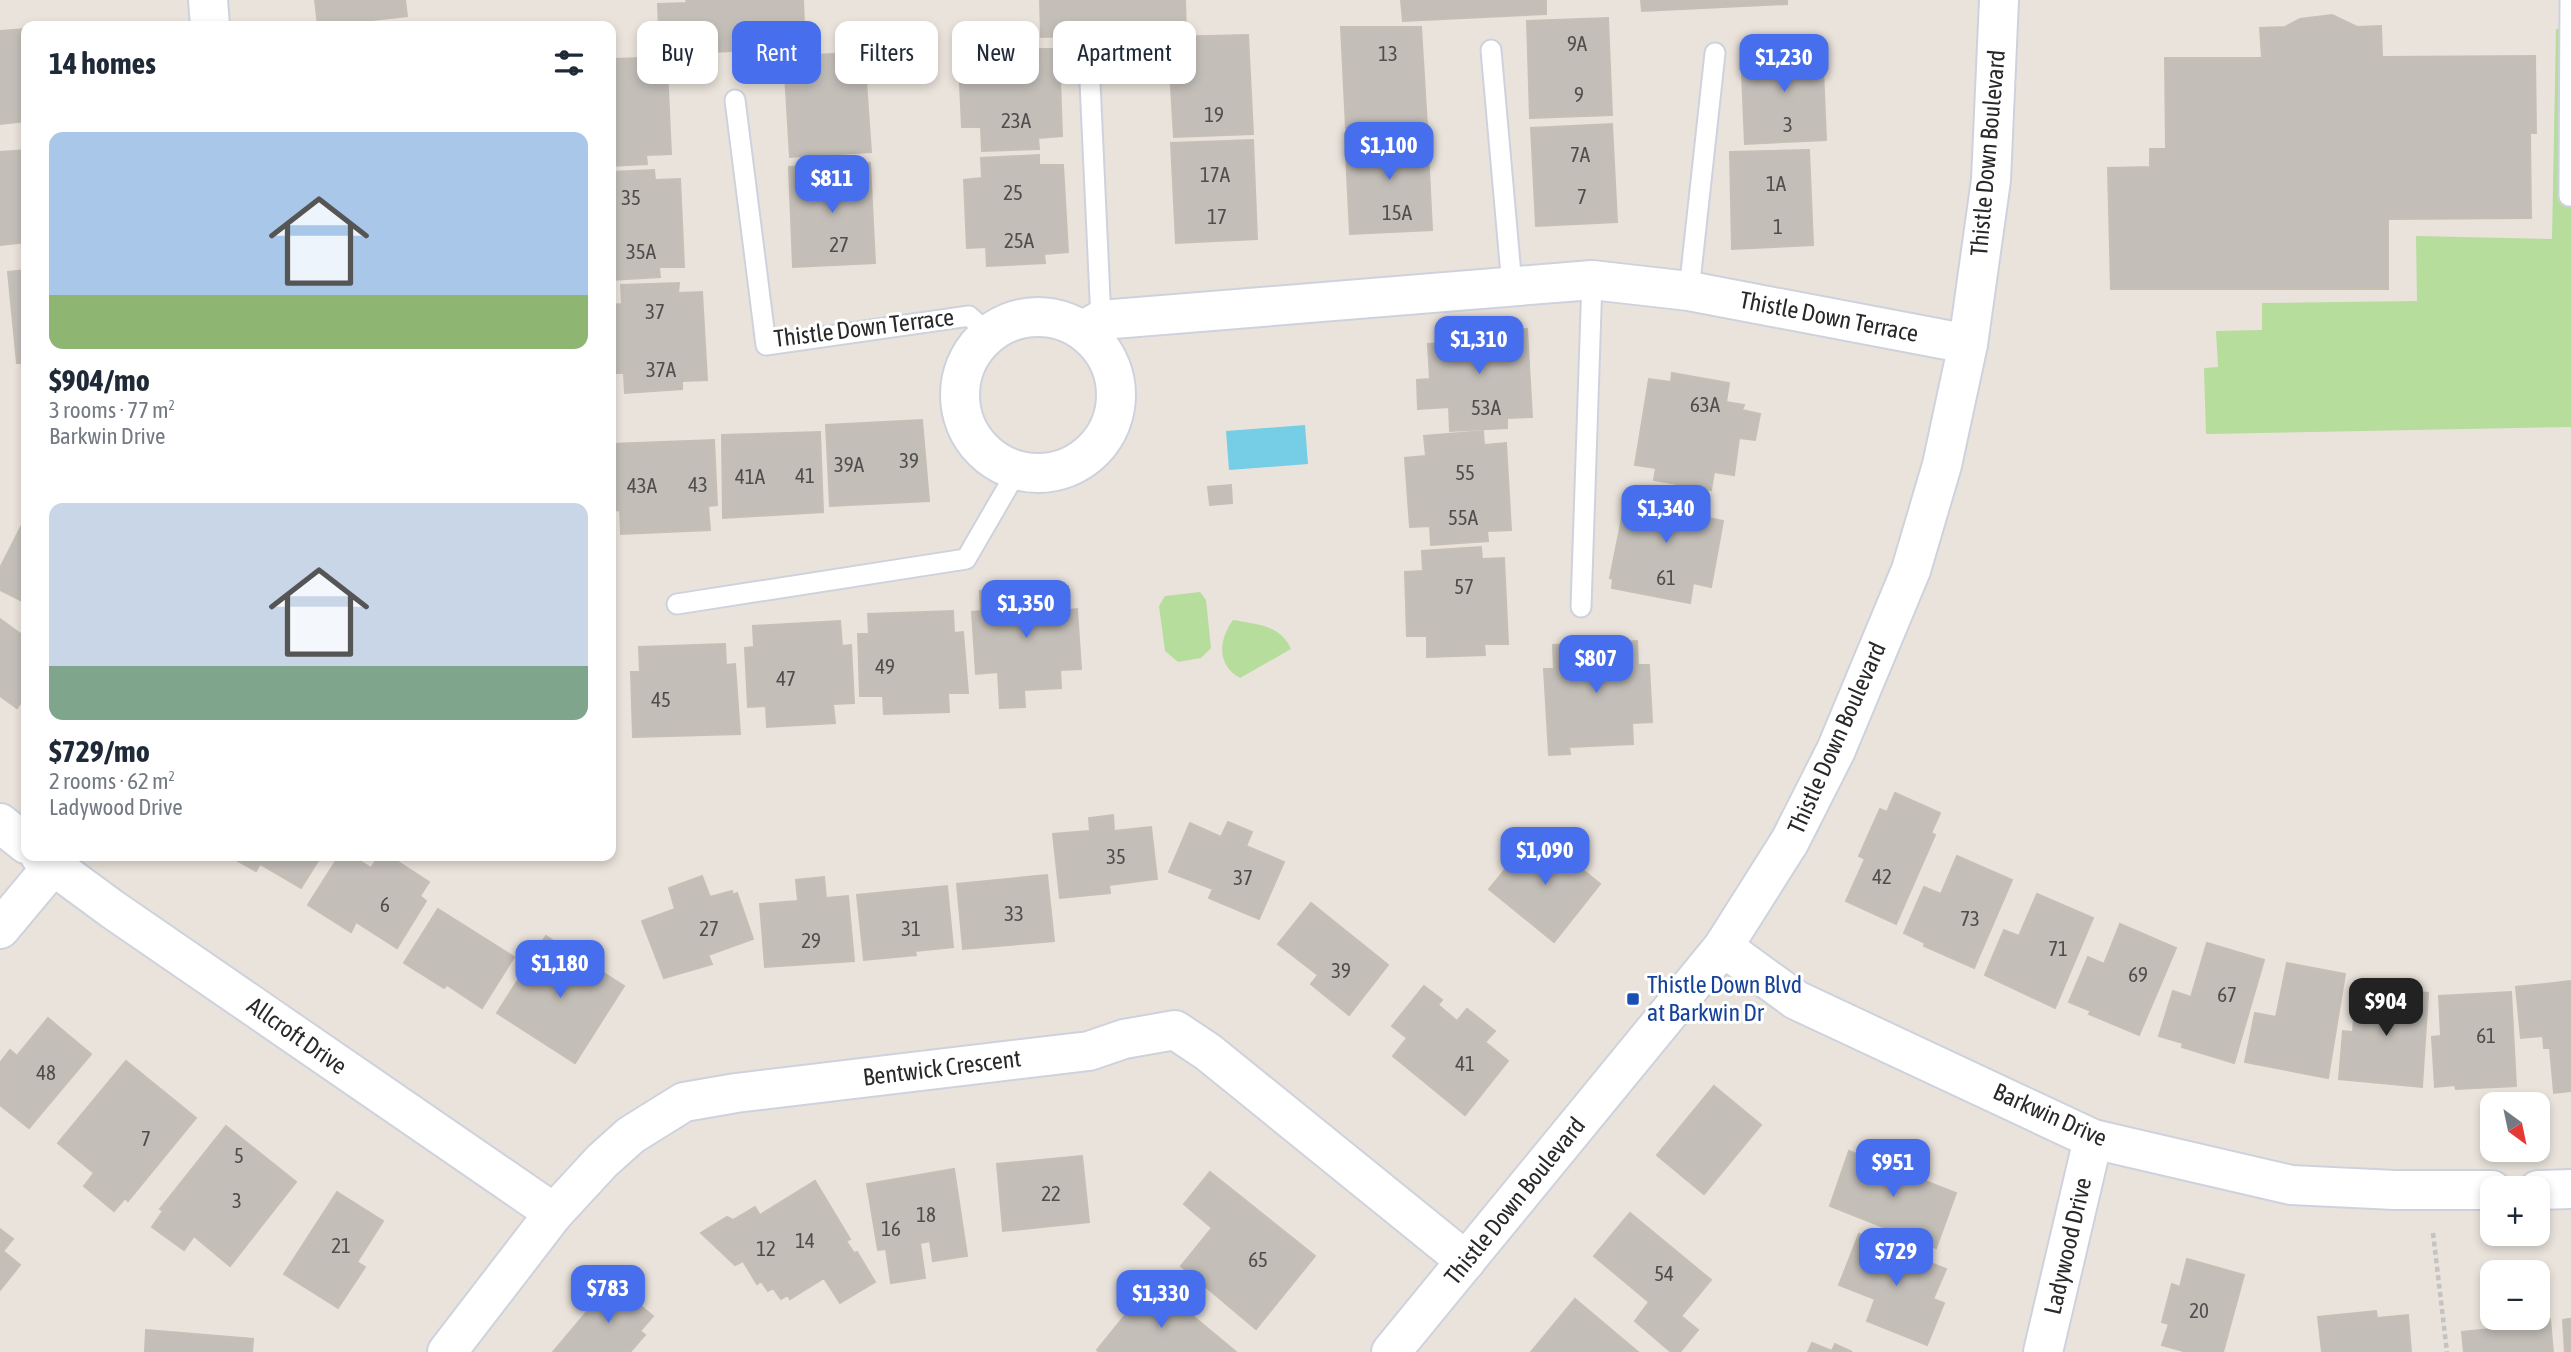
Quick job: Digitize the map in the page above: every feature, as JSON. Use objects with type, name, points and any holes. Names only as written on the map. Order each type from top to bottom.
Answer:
[{"type":"street","points":[[208,0],[210,21]]},
{"type":"street","name":"Thistle Down Boulevard","points":[[1391,1352],[1723,947],[1790,841],[1836,750],[1911,570],[1942,465],[1968,344],[1991,180],[1999,0]]},
{"type":"street","name":"Thistle Down Terrace","points":[[1092,325],[1592,280],[1689,291],[1968,344]]},
{"type":"street","points":[[1031,317],[1092,325],[1115,380],[1115,408],[1106,434],[1088,455],[1071,467],[1044,474],[1017,471],[992,460],[968,432],[960,407],[960,379],[972,352],[989,334],[1005,324],[1031,317]]},
{"type":"street","name":"Allcroft Drive","points":[[0,823],[21,838]]},
{"type":"street","points":[[0,929],[41,861]]},
{"type":"street","name":"Allcroft Drive","points":[[54,861],[554,1213]]},
{"type":"street","name":"Barkwin Drive","points":[[1723,947],[1796,1000],[2093,1139],[2291,1185],[2480,1190]]},
{"type":"street","name":"Bentwick Crescent","points":[[447,1352],[554,1213],[602,1161],[631,1135],[684,1102],[736,1093],[1088,1051],[1124,1039],[1175,1030],[1209,1052],[1466,1261]]},
{"type":"street","name":"Ladywood Drive","points":[[2043,1352],[2093,1139]]},
{"type":"street","points":[[2550,1190],[2571,1189]]},
{"type":"lane","points":[[2569,196],[2570,0]]},
{"type":"lane","points":[[1491,50],[1512,286]]},
{"type":"lane","points":[[1689,291],[1714,53]]},
{"type":"lane","points":[[1089,84],[1092,325]]},
{"type":"lane","name":"Thistle Down Terrace","points":[[735,100],[766,345],[969,316],[989,334]]},
{"type":"lane","points":[[1581,607],[1592,280]]},
{"type":"lane","points":[[677,604],[966,558],[1017,471]]},
{"type":"path","points":[[2428,1190],[2447,1352]]},
{"type":"green space","points":[[2571,28],[2571,427],[2206,434],[2204,368],[2218,367],[2216,331],[2262,330],[2262,303],[2417,301],[2416,236],[2552,239],[2556,29]]},
{"type":"green space","points":[[1200,592],[1206,600],[1211,648],[1201,658],[1178,662],[1165,651],[1159,606],[1165,596]]},
{"type":"green space","points":[[1233,620],[1274,630],[1287,641],[1291,649],[1240,678],[1227,666],[1222,651],[1225,635]]},
{"type":"water","points":[[1305,425],[1308,464],[1229,470],[1226,431]]},
{"type":"building","points":[[315,0],[405,0],[407,16],[362,21],[317,21]]},
{"type":"building","points":[[686,0],[803,0],[804,21],[732,21],[732,51],[718,52],[718,21],[659,21],[658,4],[687,3]]},
{"type":"building","points":[[1040,0],[1185,0],[1186,21],[1053,21],[1053,37],[1041,37]]},
{"type":"building","points":[[1401,0],[1546,0],[1546,14],[1403,21]]},
{"type":"building","points":[[1641,0],[1787,0],[1787,4],[1642,11]]},
{"type":"building","points":[[2332,15],[2357,27],[2381,26],[2382,57],[2535,56],[2536,133],[2530,133],[2531,218],[2388,219],[2388,289],[2111,289],[2108,168],[2150,167],[2150,149],[2166,149],[2165,58],[2262,58],[2260,28],[2285,27],[2300,19]]},
{"type":"building","points":[[1608,18],[1612,115],[1530,118],[1527,21]]},
{"type":"building","points":[[1341,27],[1421,27],[1427,126],[1346,128]]},
{"type":"building","points":[[21,29],[21,122],[0,124],[0,31]]},
{"type":"building","points":[[1248,35],[1253,134],[1174,137],[1171,84],[1196,84],[1196,36]]},
{"type":"building","points":[[1822,44],[1826,140],[1745,144],[1741,50]]},
{"type":"building","points":[[1039,49],[1053,49],[1053,84],[1060,84],[1062,136],[1038,138],[1039,149],[982,151],[981,127],[962,127],[960,84],[1039,84]]},
{"type":"building","points":[[835,54],[835,84],[866,84],[871,152],[790,157],[786,84],[821,84],[821,55]]},
{"type":"building","points":[[637,58],[637,84],[668,84],[671,154],[646,155],[647,164],[616,166],[616,59]]},
{"type":"building","points":[[1612,124],[1617,222],[1536,226],[1531,128]]},
{"type":"building","points":[[1427,130],[1432,230],[1350,234],[1345,134]]},
{"type":"building","points":[[1253,140],[1257,239],[1176,243],[1171,143]]},
{"type":"building","points":[[21,150],[21,243],[0,245],[0,152]]},
{"type":"building","points":[[1809,150],[1813,245],[1732,249],[1730,152]]},
{"type":"building","points":[[1039,155],[1039,165],[1063,165],[1068,252],[1044,254],[1045,263],[987,266],[986,247],[967,248],[964,180],[982,178],[981,158]]},
{"type":"building","points":[[870,163],[875,263],[793,267],[789,167]]},
{"type":"building","points":[[654,170],[655,180],[680,179],[684,267],[659,267],[660,277],[616,280],[616,172]]},
{"type":"building","points":[[21,271],[21,363],[17,363],[8,272]]},
{"type":"building","points":[[679,283],[678,293],[702,292],[707,380],[682,381],[682,389],[625,393],[624,373],[616,373],[616,305],[622,304],[621,285]]},
{"type":"building","points":[[1501,320],[1501,331],[1527,329],[1532,417],[1507,418],[1507,428],[1450,431],[1449,407],[1418,409],[1417,380],[1430,379],[1428,344],[1447,343],[1446,323]]},
{"type":"building","points":[[1672,373],[1729,383],[1726,402],[1744,405],[1742,410],[1760,414],[1755,440],[1739,438],[1734,475],[1714,472],[1711,490],[1654,480],[1656,468],[1635,465],[1649,379],[1671,382]]},
{"type":"building","points":[[922,420],[929,501],[830,506],[826,425]]},
{"type":"building","points":[[1483,431],[1484,445],[1506,443],[1511,530],[1487,531],[1488,541],[1431,545],[1430,526],[1410,527],[1405,458],[1426,456],[1424,436]]},
{"type":"building","points":[[820,432],[823,512],[723,518],[722,435]]},
{"type":"building","points":[[714,440],[717,505],[708,506],[710,530],[621,534],[620,510],[616,510],[616,444]]},
{"type":"building","points":[[1231,485],[1232,503],[1210,505],[1208,487]]},
{"type":"building","points":[[1652,486],[1709,497],[1705,517],[1723,521],[1711,587],[1693,583],[1690,603],[1612,588],[1613,579],[1610,578],[1627,493],[1651,497]]},
{"type":"building","points":[[21,527],[21,600],[0,590],[0,568]]},
{"type":"building","points":[[1481,547],[1482,559],[1504,558],[1508,644],[1484,644],[1485,655],[1427,657],[1427,636],[1407,636],[1405,572],[1423,571],[1422,551]]},
{"type":"building","points":[[1068,586],[1069,610],[1077,609],[1081,669],[1060,670],[1061,688],[1024,690],[1025,707],[1000,708],[998,672],[976,674],[972,612],[981,611],[980,591]]},
{"type":"building","points":[[953,611],[954,633],[963,632],[968,693],[948,693],[949,712],[884,714],[883,696],[860,696],[858,634],[869,634],[868,614]]},
{"type":"building","points":[[0,619],[21,634],[21,702],[17,708],[0,696]]},
{"type":"building","points":[[840,621],[842,646],[851,645],[854,703],[833,704],[835,723],[767,727],[766,706],[748,707],[745,648],[754,647],[753,626]]},
{"type":"building","points":[[1637,641],[1638,665],[1649,665],[1652,722],[1632,723],[1633,744],[1569,747],[1570,754],[1549,755],[1544,669],[1554,669],[1553,645]]},
{"type":"building","points":[[725,644],[726,665],[735,664],[740,734],[633,737],[631,672],[640,672],[639,647]]},
{"type":"building","points":[[1895,793],[1940,813],[1931,833],[1935,835],[1896,924],[1846,901],[1865,859],[1859,856],[1880,809],[1887,812]]},
{"type":"building","points":[[1113,815],[1114,831],[1151,827],[1157,879],[1109,885],[1110,893],[1060,898],[1053,834],[1090,831],[1089,818]]},
{"type":"building","points":[[1228,822],[1252,832],[1246,846],[1284,862],[1259,919],[1209,898],[1213,889],[1169,872],[1190,823],[1221,837]]},
{"type":"building","points":[[1536,832],[1600,884],[1554,942],[1489,889]]},
{"type":"building","points":[[1957,856],[2012,880],[1974,968],[1924,946],[1925,943],[1904,933],[1924,887],[1941,894]]},
{"type":"building","points":[[238,861],[318,861],[301,888],[260,864],[256,871]]},
{"type":"building","points":[[336,861],[360,861],[371,868],[376,861],[397,861],[429,882],[420,896],[426,901],[397,948],[356,922],[351,932],[308,905]]},
{"type":"building","points":[[1047,875],[1054,941],[963,949],[957,884]]},
{"type":"building","points":[[702,876],[710,897],[732,891],[733,895],[737,893],[753,939],[708,955],[712,964],[664,978],[642,921],[675,909],[669,888]]},
{"type":"building","points":[[824,877],[826,898],[848,896],[854,961],[765,967],[760,904],[798,901],[796,880]]},
{"type":"building","points":[[947,886],[953,947],[915,951],[916,955],[864,960],[857,895]]},
{"type":"building","points":[[2037,894],[2093,918],[2055,1008],[1985,975],[2004,930],[2019,936]]},
{"type":"building","points":[[1311,903],[1388,965],[1349,1015],[1311,984],[1318,975],[1278,944]]},
{"type":"building","points":[[438,909],[514,957],[482,1008],[447,985],[444,988],[404,963]]},
{"type":"building","points":[[2120,924],[2176,948],[2139,1035],[2089,1014],[2091,1011],[2069,1002],[2088,957],[2104,964]]},
{"type":"building","points":[[546,936],[624,986],[575,1063],[497,1013]]},
{"type":"building","points":[[2207,943],[2264,960],[2234,1063],[2182,1047],[2183,1043],[2159,1036],[2173,991],[2191,997]]},
{"type":"building","points":[[2287,963],[2345,974],[2328,1078],[2245,1062],[2255,1013],[2276,1017]]},
{"type":"building","points":[[2571,981],[2571,1091],[2554,1093],[2550,1048],[2544,1048],[2543,1036],[2521,1038],[2516,987]]},
{"type":"building","points":[[1424,986],[1442,1000],[1438,1005],[1457,1021],[1467,1009],[1495,1031],[1485,1042],[1508,1061],[1465,1115],[1393,1056],[1407,1038],[1392,1026]]},
{"type":"building","points":[[2356,987],[2428,993],[2422,1087],[2339,1079],[2343,1031],[2353,1032]]},
{"type":"building","points":[[2511,992],[2516,1086],[2456,1089],[2455,1085],[2435,1087],[2432,1037],[2441,1036],[2439,996]]},
{"type":"building","points":[[48,1018],[91,1054],[29,1128],[0,1105],[0,1063],[10,1050],[17,1056]]},
{"type":"building","points":[[126,1061],[196,1118],[128,1201],[125,1198],[114,1211],[84,1186],[94,1173],[58,1143]]},
{"type":"building","points":[[1714,1086],[1761,1125],[1704,1194],[1657,1155]]},
{"type":"building","points":[[226,1126],[296,1182],[230,1266],[194,1236],[184,1250],[152,1227],[163,1211],[160,1209]]},
{"type":"building","points":[[1849,1151],[1956,1193],[1936,1248],[1830,1206]]},
{"type":"building","points":[[1082,1156],[1089,1222],[1003,1231],[997,1164]]},
{"type":"building","points":[[954,1169],[967,1256],[933,1261],[930,1241],[920,1243],[925,1278],[891,1283],[886,1249],[878,1250],[867,1184]]},
{"type":"building","points":[[1210,1172],[1315,1256],[1256,1329],[1181,1266],[1212,1228],[1184,1204]]},
{"type":"building","points":[[815,1181],[850,1239],[846,1241],[854,1253],[857,1252],[875,1282],[840,1303],[824,1278],[790,1299],[788,1295],[781,1299],[773,1288],[768,1291],[761,1281],[757,1284],[743,1261],[735,1265],[701,1233],[727,1217],[733,1220],[755,1207],[760,1215]]},
{"type":"building","points":[[337,1192],[383,1221],[357,1262],[365,1267],[338,1308],[284,1274]]},
{"type":"building","points":[[1630,1213],[1711,1280],[1681,1316],[1698,1330],[1680,1352],[1671,1352],[1635,1321],[1649,1302],[1594,1256]]},
{"type":"building","points":[[0,1229],[13,1239],[3,1251],[20,1265],[0,1290]]},
{"type":"building","points":[[1859,1234],[1946,1269],[1933,1299],[1944,1303],[1927,1345],[1867,1321],[1875,1299],[1839,1285]]},
{"type":"building","points":[[2187,1259],[2244,1275],[2223,1352],[2187,1352],[2162,1345],[2169,1324],[2162,1322],[2172,1284],[2180,1287]]},
{"type":"building","points":[[612,1282],[653,1316],[640,1331],[645,1335],[630,1352],[553,1352]]},
{"type":"building","points":[[1148,1287],[1161,1298],[1165,1293],[1236,1352],[1097,1350]]},
{"type":"building","points":[[1575,1299],[1638,1352],[1531,1352]]},
{"type":"building","points":[[2376,1311],[2377,1318],[2408,1315],[2411,1352],[2322,1352],[2318,1317]]},
{"type":"building","points":[[2550,1319],[2553,1352],[2464,1352],[2462,1332],[2550,1330]]},
{"type":"building","points":[[2571,1319],[2571,1352],[2565,1352],[2563,1320]]},
{"type":"building","points":[[146,1330],[253,1339],[252,1352],[145,1352]]},
{"type":"building","points":[[1812,1343],[1832,1351],[1835,1344],[1852,1352],[1808,1352]]},
{"type":"place","name":"Thistle Down Blvd at Barkwin Dr","points":[[1633,999]]}]
